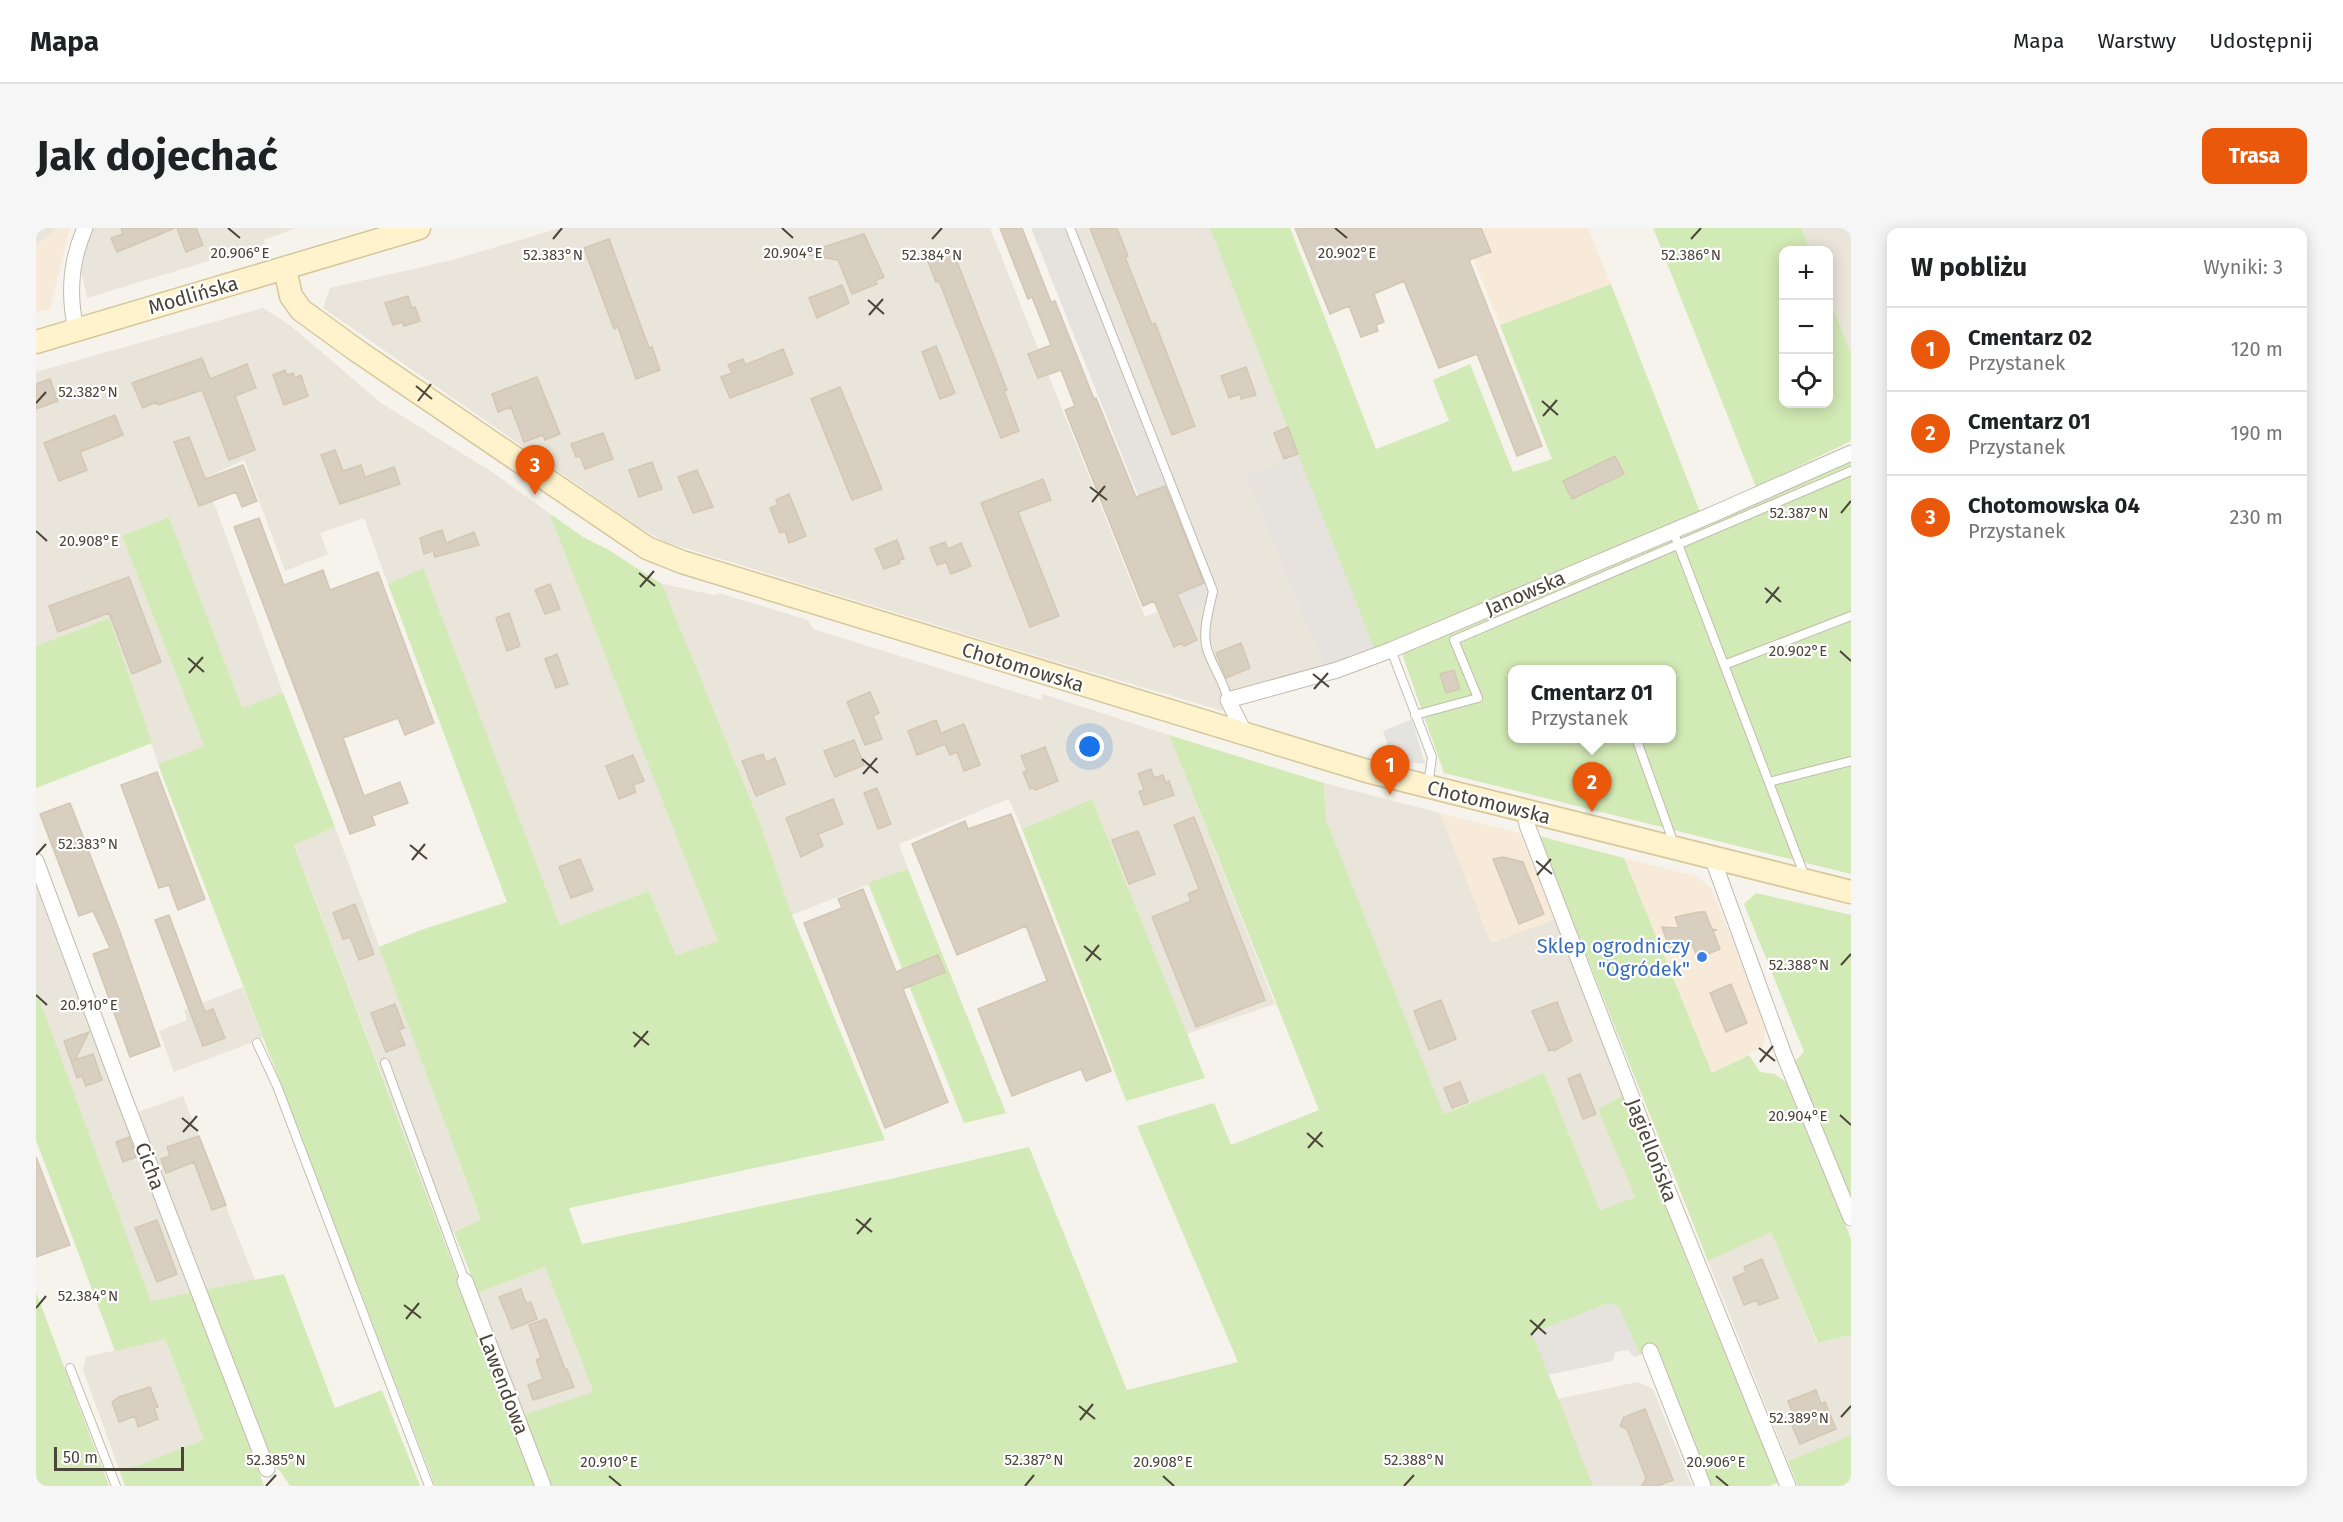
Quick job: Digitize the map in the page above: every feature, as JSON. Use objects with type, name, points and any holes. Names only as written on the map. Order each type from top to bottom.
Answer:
[{"type":"street","points":[[76,329],[72,309],[71,274],[76,247],[85,228]]},
{"type":"street","name":"Modlińska","points":[[36,342],[419,228]]},
{"type":"street","name":"Chotomowska","points":[[285,269],[291,296],[301,310],[647,548],[682,562],[1367,771],[1851,892]]},
{"type":"street","name":"Janowska","points":[[1228,700],[1337,670],[1676,538],[1851,453]]},
{"type":"street","points":[[1228,700],[1245,734]]},
{"type":"street","name":"Jagiellońska","points":[[1526,810],[1527,825],[1660,1170],[1788,1486]]},
{"type":"street","points":[[1712,857],[1784,1055],[1851,1218]]},
{"type":"street","name":"Cicha","points":[[36,861],[267,1469]]},
{"type":"street","name":"Lawendowa","points":[[465,1281],[543,1486]]},
{"type":"street","points":[[1650,1352],[1703,1486]]},
{"type":"lane","points":[[1070,228],[1213,591],[1205,633],[1207,651],[1225,684],[1228,700]]},
{"type":"lane","points":[[1415,715],[1478,698],[1454,640],[1676,538],[1851,471]]},
{"type":"lane","points":[[1676,538],[1806,881]]},
{"type":"lane","points":[[1724,665],[1851,616]]},
{"type":"lane","points":[[1391,650],[1432,757],[1428,786]]},
{"type":"lane","points":[[1638,743],[1676,848]]},
{"type":"lane","points":[[1769,783],[1851,761]]},
{"type":"lane","points":[[257,1043],[277,1086],[429,1486]]},
{"type":"lane","points":[[385,1063],[465,1281]]},
{"type":"lane","points":[[70,1368],[116,1486]]},
{"type":"shaded area","points":[[36,228],[58,228],[36,245]]},
{"type":"shaded area","points":[[58,228],[70,228],[50,309],[36,312],[36,245]]},
{"type":"shaded area","points":[[90,228],[296,228],[264,240],[265,244],[87,298],[81,271],[87,233]]},
{"type":"shaded area","points":[[560,228],[990,228],[1145,617],[1181,602],[1185,613],[1222,598],[1077,228],[1210,228],[1300,456],[1247,476],[1325,670],[1257,686],[1219,699],[1223,711],[665,542],[639,527],[323,308],[330,288],[452,260]]},
{"type":"shaded area","points":[[1031,228],[1077,228],[1222,598],[1185,613]]},
{"type":"shaded area","points":[[1461,228],[1588,228],[1611,284],[1500,325]]},
{"type":"shaded area","points":[[1801,228],[1851,228],[1851,354],[1833,307],[1833,246],[1808,246]]},
{"type":"shaded area","points":[[263,308],[291,326],[381,403],[495,474],[549,513],[719,941],[676,955],[649,891],[560,925],[423,569],[388,584],[364,518],[320,533],[328,554],[285,571],[244,460],[205,478],[283,693],[242,709],[169,517],[122,536],[204,746],[158,764],[109,618],[36,646],[36,372]]},
{"type":"shaded area","points":[[1300,456],[1375,651],[1325,670],[1246,475]]},
{"type":"shaded area","points":[[662,584],[715,595],[719,593],[808,620],[813,629],[1041,700],[1043,694],[1169,735],[1275,1004],[1187,1034],[1092,799],[1022,829],[1009,799],[899,844],[908,869],[792,915],[760,823]]},
{"type":"shaded area","points":[[1412,719],[1425,764],[1393,761],[1383,731]]},
{"type":"shaded area","points":[[1324,783],[1440,813],[1491,943],[1555,919],[1624,1095],[1599,1109],[1635,1197],[1600,1210],[1544,1073],[1444,1114],[1326,819]]},
{"type":"shaded area","points":[[1440,813],[1520,833],[1555,919],[1491,943]]},
{"type":"shaded area","points":[[335,827],[481,1221],[443,1236],[294,844]]},
{"type":"shaded area","name":"Sklep ogrodniczy \"Ogródek\"","points":[[1624,858],[1698,877],[1711,888],[1767,1027],[1763,1047],[1712,1073]]},
{"type":"shaded area","points":[[36,873],[194,1292],[151,1301],[36,990]]},
{"type":"shaded area","points":[[243,987],[263,1038],[174,1072],[159,1031],[187,1020],[184,1010]]},
{"type":"shaded area","points":[[183,1096],[255,1280],[203,1290],[135,1113]]},
{"type":"shaded area","points":[[1771,1231],[1817,1343],[1851,1335],[1851,1435],[1788,1461],[1708,1261]]},
{"type":"shaded area","points":[[545,1267],[593,1393],[524,1415],[478,1293]]},
{"type":"shaded area","points":[[1609,1303],[1619,1307],[1640,1355],[1634,1357],[1628,1350],[1615,1352],[1613,1361],[1548,1375],[1532,1333]]},
{"type":"shaded area","points":[[165,1339],[204,1440],[120,1472],[83,1370],[86,1357]]},
{"type":"shaded area","points":[[1638,1382],[1653,1389],[1692,1486],[1593,1486],[1557,1399]]},
{"type":"green space","points":[[1210,228],[1290,228],[1376,449],[1449,421],[1433,380],[1470,364],[1513,472],[1552,459],[1500,325],[1611,284],[1700,512],[1375,651]]},
{"type":"green space","points":[[1653,228],[1801,228],[1808,246],[1779,246],[1779,408],[1833,408],[1833,307],[1851,354],[1851,441],[1756,487]]},
{"type":"green space","points":[[1851,457],[1851,874],[1444,773],[1401,651]]},
{"type":"green space","points":[[549,513],[583,537],[607,549],[662,584],[760,823],[792,915],[885,1140],[569,1208],[582,1244],[895,1178],[1029,1147],[1127,1390],[1238,1362],[1137,1126],[1214,1103],[1231,1145],[1319,1110],[1169,735],[1324,783],[1326,819],[1444,1114],[1544,1073],[1600,1210],[1635,1197],[1598,1109],[1624,1095],[1691,1271],[1779,1482],[1769,1486],[1710,1486],[1653,1347],[1640,1355],[1619,1307],[1609,1303],[1532,1333],[1593,1486],[552,1486],[524,1415],[593,1392],[545,1267],[478,1293],[454,1232],[481,1220],[379,947],[418,931],[507,902],[388,584],[423,568],[560,925],[649,891],[676,955],[718,941]]},
{"type":"green space","points":[[169,517],[242,708],[283,693],[335,827],[294,845],[537,1486],[435,1486],[158,764],[204,746],[122,536]]},
{"type":"green space","points":[[109,618],[152,743],[36,788],[36,646]]},
{"type":"green space","points":[[1092,799],[1205,1078],[1126,1101],[1022,829]]},
{"type":"green space","points":[[1539,836],[1624,858],[1712,1073],[1749,1055],[1760,1072],[1775,1074],[1786,1082],[1851,1239],[1851,1335],[1818,1343],[1771,1232],[1708,1261]]},
{"type":"green space","points":[[908,869],[1006,1113],[964,1123],[868,883]]},
{"type":"green space","points":[[1756,893],[1851,915],[1851,1204],[1791,1065],[1804,1052],[1744,904]]},
{"type":"green space","points":[[36,990],[151,1301],[194,1292],[264,1486],[125,1486],[120,1472],[204,1440],[165,1339],[115,1351],[36,1140]]},
{"type":"green space","points":[[284,1274],[335,1408],[382,1390],[420,1486],[290,1486],[280,1471],[270,1463],[203,1290]]},
{"type":"green space","points":[[36,1292],[109,1486],[36,1486]]},
{"type":"green space","points":[[1851,1435],[1851,1486],[1798,1486],[1788,1461]]},
{"type":"building","points":[[121,228],[175,228],[117,252],[111,238],[123,234]]},
{"type":"building","points":[[177,228],[196,228],[203,245],[186,252]]},
{"type":"building","points":[[1000,228],[1022,228],[1051,302],[1055,301],[1136,497],[1165,486],[1204,583],[1177,594],[1197,640],[1184,646],[1182,643],[1174,647],[1154,601],[1143,606],[1065,410],[1075,406],[1061,370],[1038,378],[1028,354],[1051,345],[1032,297],[1028,299]]},
{"type":"building","points":[[1090,228],[1117,228],[1128,256],[1125,257],[1152,325],[1155,323],[1195,426],[1172,435]]},
{"type":"building","points":[[1295,228],[1481,228],[1491,252],[1469,260],[1542,446],[1517,456],[1477,354],[1439,368],[1404,281],[1374,294],[1384,322],[1376,325],[1378,331],[1361,337],[1349,306],[1330,314]]},
{"type":"building","points":[[864,234],[884,277],[875,281],[877,284],[852,294],[838,260],[802,254]]},
{"type":"building","points":[[609,239],[649,348],[652,347],[660,370],[636,379],[618,327],[614,329],[584,248]]},
{"type":"building","points":[[952,249],[1007,390],[1004,391],[1019,431],[1001,438],[939,281],[936,282],[927,259]]},
{"type":"building","points":[[842,285],[849,303],[817,318],[809,298]]},
{"type":"building","points":[[408,296],[420,321],[404,326],[402,322],[393,325],[385,303]]},
{"type":"building","points":[[936,346],[955,393],[940,399],[922,352]]},
{"type":"building","points":[[783,349],[793,374],[730,398],[721,377],[732,373],[728,365],[743,359],[745,365]]},
{"type":"building","points":[[202,358],[210,379],[247,364],[256,388],[235,396],[255,450],[229,460],[202,390],[158,405],[156,402],[143,408],[132,383]]},
{"type":"building","points":[[1246,367],[1256,395],[1241,399],[1240,394],[1229,398],[1221,376]]},
{"type":"building","points":[[285,370],[287,375],[293,373],[295,378],[301,375],[308,396],[284,405],[273,375]]},
{"type":"building","points":[[537,377],[560,434],[545,440],[543,435],[524,442],[511,407],[498,412],[492,394]]},
{"type":"building","points":[[50,379],[58,401],[36,409],[36,384]]},
{"type":"building","points":[[840,387],[882,489],[852,500],[811,399]]},
{"type":"building","points":[[115,415],[123,435],[80,452],[87,470],[59,481],[44,443]]},
{"type":"building","points":[[1288,427],[1298,454],[1284,459],[1274,433]]},
{"type":"building","points":[[603,433],[613,459],[585,469],[580,456],[576,457],[571,444]]},
{"type":"building","points":[[189,437],[205,479],[243,465],[257,501],[242,507],[236,492],[199,506],[174,442]]},
{"type":"building","points":[[335,450],[343,471],[361,465],[365,477],[394,467],[400,484],[340,504],[321,455]]},
{"type":"building","points":[[1615,456],[1624,474],[1572,499],[1563,481]]},
{"type":"building","points":[[652,462],[662,489],[639,497],[629,470]]},
{"type":"building","points":[[697,470],[713,507],[693,513],[678,477]]},
{"type":"building","points":[[1043,479],[1051,500],[1018,512],[1059,616],[1030,627],[981,503]]},
{"type":"building","points":[[789,494],[806,536],[789,543],[785,531],[780,533],[770,508],[778,505],[776,500]]},
{"type":"building","points":[[259,518],[284,585],[323,570],[330,590],[378,572],[434,723],[405,735],[398,718],[343,738],[364,796],[400,782],[408,803],[372,816],[375,825],[350,834],[234,527]]},
{"type":"building","points":[[442,530],[446,543],[474,532],[479,545],[435,557],[433,551],[424,554],[420,538]]},
{"type":"building","points":[[897,540],[904,559],[884,569],[875,549]]},
{"type":"building","points":[[945,542],[948,549],[961,543],[971,566],[951,574],[946,562],[937,565],[930,548]]},
{"type":"building","points":[[129,577],[161,662],[132,674],[109,613],[58,632],[49,606]]},
{"type":"building","points":[[550,584],[560,609],[545,614],[535,590]]},
{"type":"building","points":[[509,613],[520,646],[507,651],[496,618]]},
{"type":"building","points":[[1241,643],[1250,668],[1226,678],[1216,653]]},
{"type":"building","points":[[557,654],[568,684],[556,688],[545,659]]},
{"type":"building","points":[[1454,670],[1460,689],[1446,693],[1440,674]]},
{"type":"building","points":[[870,692],[879,713],[873,716],[882,739],[865,745],[847,702]]},
{"type":"building","points":[[936,720],[941,733],[964,724],[980,765],[964,771],[957,752],[950,755],[945,744],[917,755],[908,731]]},
{"type":"building","points":[[854,740],[864,765],[835,777],[824,751]]},
{"type":"building","points":[[1045,747],[1058,781],[1035,790],[1033,787],[1030,789],[1023,772],[1027,771],[1021,756]]},
{"type":"building","points":[[763,754],[766,762],[775,758],[785,784],[756,796],[742,761]]},
{"type":"building","points":[[633,755],[644,781],[633,785],[636,792],[619,799],[606,766]]},
{"type":"building","points":[[1151,769],[1154,778],[1163,775],[1166,783],[1169,781],[1174,795],[1144,805],[1139,792],[1144,790],[1138,774]]},
{"type":"building","points":[[157,772],[205,899],[178,910],[169,885],[159,888],[121,785]]},
{"type":"building","points":[[877,788],[891,824],[878,829],[864,793]]},
{"type":"building","points":[[833,799],[843,824],[818,834],[823,846],[801,857],[786,818]]},
{"type":"building","points":[[70,803],[120,932],[160,1046],[130,1057],[93,954],[110,948],[93,911],[79,916],[40,814]]},
{"type":"building","points":[[1011,814],[1111,1071],[1086,1081],[1081,1069],[1012,1096],[978,1009],[1047,981],[1026,926],[957,955],[912,844],[965,821],[968,829]]},
{"type":"building","points":[[1194,817],[1265,1000],[1196,1027],[1152,917],[1191,901],[1188,894],[1199,889],[1174,825]]},
{"type":"building","points":[[1138,831],[1155,874],[1129,884],[1112,840]]},
{"type":"building","points":[[1503,857],[1523,862],[1544,914],[1519,924],[1493,859]]},
{"type":"building","points":[[580,859],[593,890],[571,898],[559,867]]},
{"type":"building","points":[[863,889],[896,972],[938,955],[945,972],[903,989],[948,1102],[885,1128],[804,923],[842,908],[838,899]]},
{"type":"building","points":[[355,904],[374,954],[359,960],[350,937],[343,939],[333,913]]},
{"type":"building","points":[[1705,912],[1712,929],[1717,930],[1713,931],[1720,949],[1698,958],[1690,940],[1670,949],[1662,927],[1679,928],[1675,917]]},
{"type":"building","points":[[169,915],[205,1012],[213,1009],[225,1038],[203,1046],[155,920]]},
{"type":"building","points":[[1731,984],[1747,1023],[1726,1032],[1710,993]]},
{"type":"building","points":[[1441,1000],[1456,1039],[1429,1050],[1414,1011]]},
{"type":"building","points":[[1557,1002],[1572,1041],[1554,1051],[1553,1049],[1549,1051],[1532,1011]]},
{"type":"building","points":[[395,1004],[404,1028],[399,1030],[405,1045],[386,1052],[371,1013]]},
{"type":"building","points":[[89,1032],[75,1060],[93,1054],[102,1080],[86,1086],[82,1076],[77,1078],[64,1041]]},
{"type":"building","points":[[1580,1074],[1596,1114],[1583,1119],[1568,1079]]},
{"type":"building","points":[[1460,1082],[1468,1102],[1452,1108],[1444,1088]]},
{"type":"building","points":[[199,1136],[226,1205],[212,1210],[194,1162],[166,1173],[161,1159],[170,1156],[167,1147]]},
{"type":"building","points":[[129,1137],[136,1157],[123,1162],[116,1142]]},
{"type":"building","points":[[36,1157],[70,1245],[36,1257]]},
{"type":"building","points":[[157,1220],[177,1274],[157,1282],[135,1228]]},
{"type":"building","points":[[1762,1259],[1778,1298],[1759,1305],[1757,1300],[1744,1305],[1733,1278],[1746,1272],[1744,1267]]},
{"type":"building","points":[[521,1289],[526,1303],[531,1302],[537,1319],[512,1329],[499,1297]]},
{"type":"building","points":[[546,1319],[574,1387],[533,1400],[528,1385],[543,1379],[536,1360],[541,1358],[529,1325]]},
{"type":"building","points":[[150,1387],[158,1407],[154,1408],[158,1419],[138,1427],[135,1416],[119,1422],[112,1402],[119,1397]]},
{"type":"building","points":[[1816,1390],[1821,1404],[1825,1402],[1836,1429],[1800,1444],[1792,1426],[1797,1424],[1788,1401]]},
{"type":"building","points":[[1645,1409],[1673,1480],[1657,1486],[1642,1486],[1646,1478],[1627,1429],[1620,1426],[1624,1417]]},
{"type":"place","name":"Chotomowska 04","points":[[535,495]]},
{"type":"place","name":"Cmentarz 02","points":[[1390,795]]},
{"type":"place","name":"Cmentarz 01","points":[[1592,812]]},
{"type":"place","name":"Sklep ogrodniczy \"Ogródek\"","points":[[1702,957]]}]
